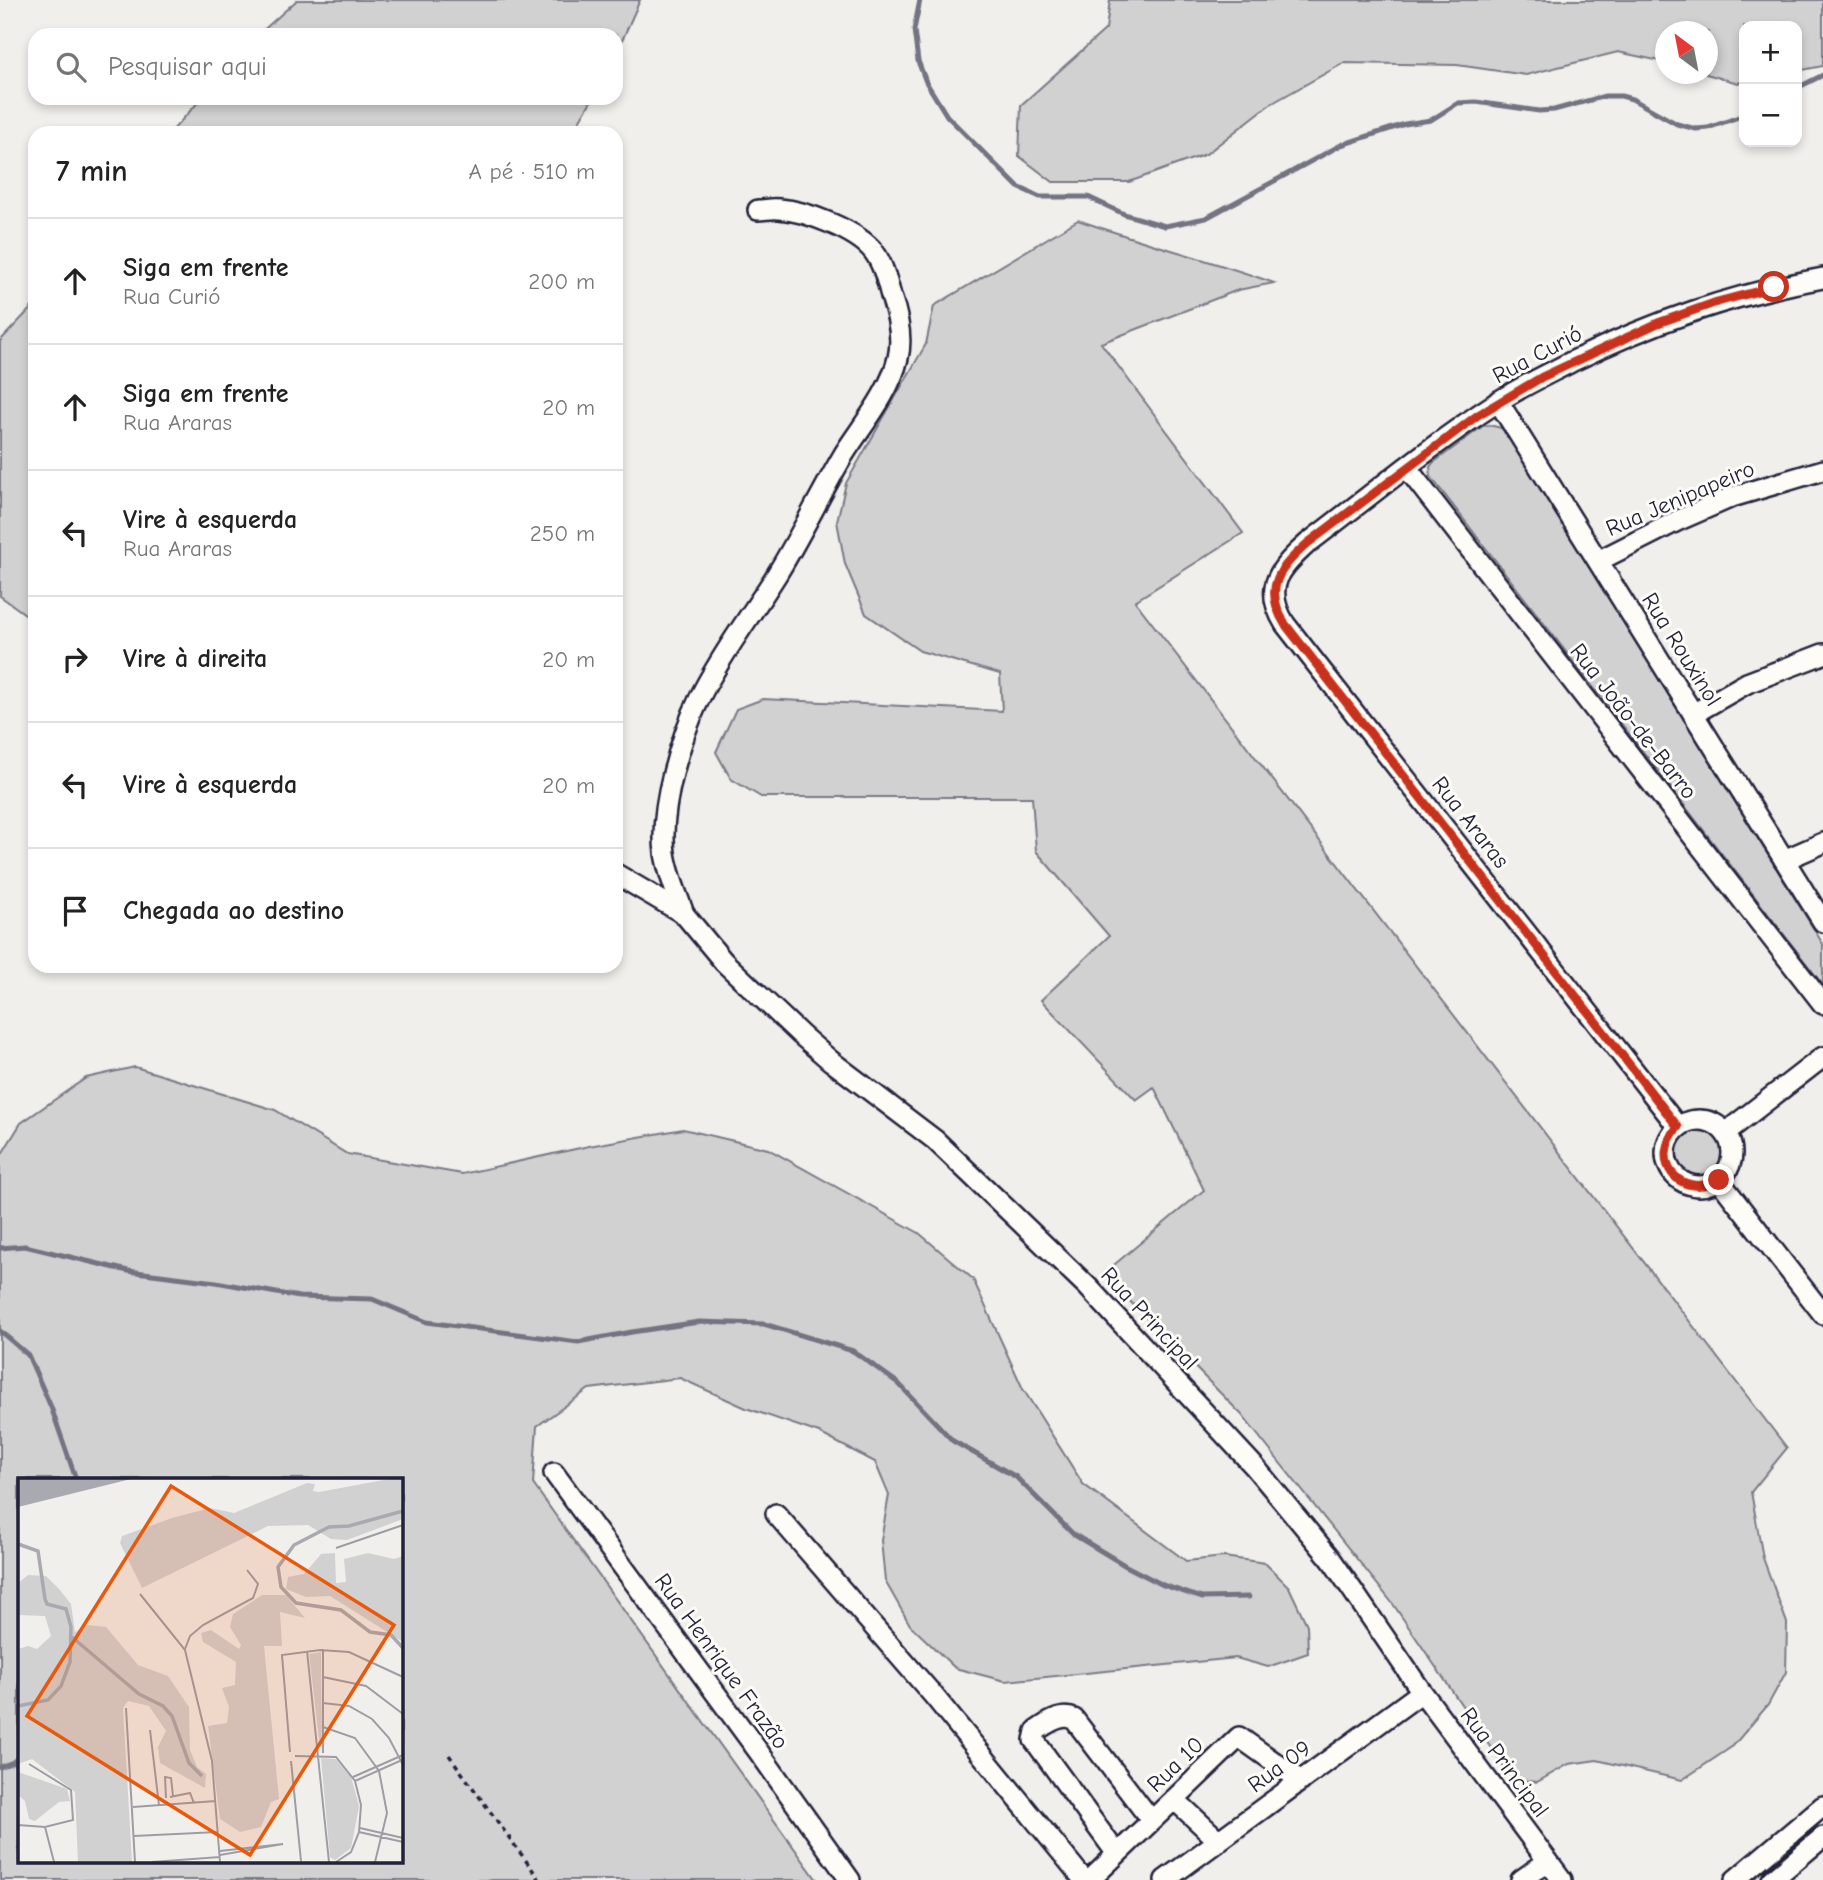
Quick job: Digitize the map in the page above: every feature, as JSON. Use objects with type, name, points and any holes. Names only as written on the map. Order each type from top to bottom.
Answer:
[{"type":"street","points":[[684,914],[670,873],[664,836],[674,772],[691,721],[711,678],[779,571],[844,455],[888,386],[898,357],[900,332],[897,312],[874,252],[863,241],[809,215],[779,209],[758,210]]},
{"type":"street","name":"Rua Curió","points":[[1308,543],[1499,401],[1603,347],[1658,323],[1717,302],[1823,278]]},
{"type":"street","name":"Rua Rouxinol","points":[[1499,401],[1823,922]]},
{"type":"street","name":"Rua João-de-Barro","points":[[1407,468],[1823,1004]]},
{"type":"street","name":"Rua Jenipapeiro","points":[[1598,561],[1677,521],[1732,498],[1823,470]]},
{"type":"street","name":"Rua Araras","points":[[1308,543],[1287,562],[1274,588],[1274,607],[1293,635],[1678,1127]]},
{"type":"street","points":[[1693,714],[1747,683],[1823,654]]},
{"type":"street","points":[[1784,860],[1823,843]]},
{"type":"street","name":"Rua Principal","points":[[623,878],[684,914],[724,962],[801,1035],[935,1140],[1088,1287],[1288,1506],[1352,1588],[1422,1692],[1562,1880]]},
{"type":"street","points":[[1726,1133],[1823,1057]]},
{"type":"street","points":[[1698,1120],[1718,1125],[1726,1133],[1732,1152],[1726,1172],[1719,1180],[1708,1185],[1686,1184],[1676,1178],[1669,1169],[1665,1158],[1666,1146],[1678,1127],[1698,1120]]},
{"type":"street","points":[[1719,1180],[1823,1314]]},
{"type":"street","name":"Rua Henrique Frazão","points":[[554,1473],[850,1880]]},
{"type":"street","points":[[776,1514],[933,1695],[1084,1880]]},
{"type":"street","name":"Rua 09","points":[[1165,1880],[1422,1692]]},
{"type":"street","points":[[1116,1854],[1034,1740],[1036,1731],[1058,1718],[1066,1716],[1074,1719],[1151,1821]]},
{"type":"street","name":"Rua 10","points":[[1090,1880],[1239,1737],[1301,1781]]},
{"type":"street","points":[[1174,1800],[1219,1841]]},
{"type":"street","points":[[1735,1880],[1823,1806]]},
{"type":"street","points":[[1766,1853],[1777,1876],[1823,1837]]},
{"type":"street","points":[[1521,1880],[1548,1861]]},
{"type":"path","points":[[449,1755],[540,1880]]},
{"type":"shaded area","points":[[297,0],[640,0],[623,38],[623,28],[266,28]]},
{"type":"shaded area","points":[[1110,0],[1823,0],[1823,66],[1802,70],[1802,21],[1739,21],[1738,83],[1718,77],[1718,21],[1655,21],[1655,60],[1618,52],[1526,75],[1457,65],[1344,63],[1269,105],[1206,154],[1129,182],[1053,182],[1019,156],[1021,105],[1106,29]]},
{"type":"shaded area","points":[[196,105],[589,105],[576,126],[176,126]]},
{"type":"shaded area","points":[[1078,220],[1274,283],[1238,290],[1101,343],[1243,533],[1135,601],[1787,1448],[1751,1492],[1763,1558],[1787,1623],[1786,1672],[1768,1705],[1733,1746],[1682,1780],[1597,1760],[1569,1764],[1537,1782],[1512,1779],[1393,1604],[1241,1414],[1103,1274],[1204,1190],[1154,1087],[1136,1100],[1041,1000],[1109,936],[1036,851],[1032,797],[761,797],[731,779],[716,752],[736,709],[763,699],[1002,711],[1000,674],[920,651],[866,614],[845,564],[837,521],[846,483],[926,344],[934,306]]},
{"type":"shaded area","points":[[28,311],[28,616],[0,596],[0,341]]},
{"type":"shaded area","points":[[1489,425],[1506,432],[1823,944],[1823,985],[1431,477],[1430,467],[1433,463],[1483,426]]},
{"type":"shaded area","points":[[135,1067],[275,1110],[347,1154],[462,1174],[683,1129],[768,1149],[919,1233],[973,1279],[1023,1389],[1083,1484],[1186,1561],[1224,1557],[1265,1563],[1289,1587],[1307,1625],[1308,1653],[1268,1667],[1236,1658],[1005,1681],[955,1668],[910,1625],[885,1581],[881,1540],[889,1495],[875,1462],[819,1433],[746,1408],[680,1378],[589,1389],[537,1426],[533,1484],[817,1880],[0,1880],[0,1157],[21,1123],[86,1078]]},
{"type":"shaded area","points":[[1699,1127],[1718,1134],[1725,1153],[1718,1172],[1699,1179],[1680,1172],[1673,1153],[1680,1134]]},
{"type":"waterway","points":[[920,0],[914,30],[918,61],[926,82],[947,116],[1018,187],[1040,197],[1088,197],[1124,214],[1165,226],[1206,218],[1341,145],[1405,124],[1431,120],[1458,103],[1476,102],[1539,111],[1554,110],[1605,96],[1621,96],[1632,99],[1677,124],[1696,129],[1708,128],[1739,117]]},
{"type":"waterway","points":[[1802,86],[1823,75]]},
{"type":"waterway","points":[[0,1248],[25,1246],[128,1271],[216,1282],[299,1297],[372,1299],[427,1322],[578,1342],[699,1322],[764,1324],[853,1351],[898,1383],[953,1441],[1016,1477],[1073,1534],[1126,1566],[1163,1585],[1202,1598],[1249,1597]]},
{"type":"waterway","points":[[0,1331],[28,1355],[51,1407],[76,1478]]},
{"type":"waterway","points":[[0,1767],[18,1758]]},
{"type":"route","points":[[1719,1180],[1708,1185],[1686,1184],[1676,1178],[1669,1169],[1665,1158],[1666,1146],[1678,1127],[1285,624],[1274,607],[1274,588],[1287,562],[1308,543],[1499,401],[1603,347],[1658,323],[1717,302],[1774,287]]}]
